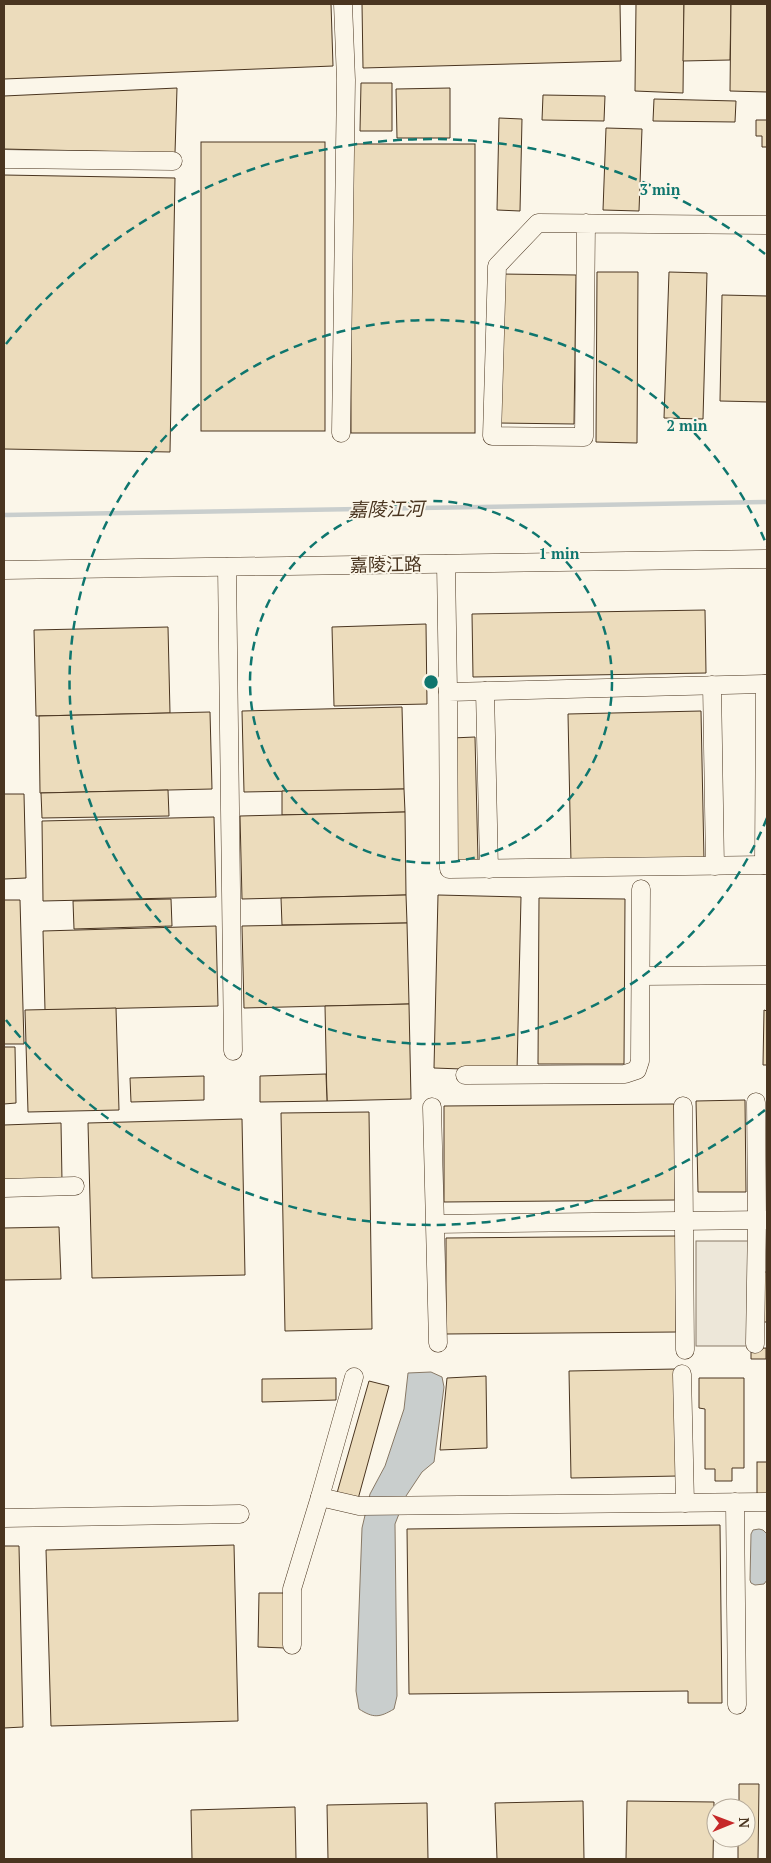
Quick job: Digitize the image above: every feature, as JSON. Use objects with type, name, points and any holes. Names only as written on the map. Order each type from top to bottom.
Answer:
[{"type":"street","points":[[341,433],[346,80],[343,4]]},
{"type":"street","points":[[4,159],[173,162]]},
{"type":"street","points":[[586,223],[584,437],[492,436],[497,266],[538,223],[586,223],[767,225]]},
{"type":"street","name":"嘉陵江路","points":[[4,570],[767,559]]},
{"type":"street","points":[[446,564],[449,869],[766,865],[766,684],[448,692]]},
{"type":"street","points":[[227,567],[232,1051]]},
{"type":"street","points":[[712,684],[715,866]]},
{"type":"street","points":[[485,691],[488,869]]},
{"type":"street","points":[[465,1075],[625,1074],[637,1070],[640,1061],[641,888]]},
{"type":"street","points":[[641,976],[767,975]]},
{"type":"street","points":[[755,1344],[762,1220],[756,1102]]},
{"type":"street","points":[[683,1106],[685,1350]]},
{"type":"street","points":[[432,1107],[438,1342]]},
{"type":"street","points":[[4,1188],[74,1186]]},
{"type":"street","points":[[435,1224],[762,1220]]},
{"type":"street","points":[[682,1374],[685,1503]]},
{"type":"street","points":[[292,1645],[292,1589],[354,1377]]},
{"type":"street","points":[[320,1497],[359,1506],[767,1502]]},
{"type":"street","points":[[735,1502],[737,1705]]},
{"type":"street","points":[[4,1518],[240,1514]]},
{"type":"shaded area","points":[[696,1241],[751,1241],[751,1346],[696,1346]]},
{"type":"shaded area","points":[[431,1372],[442,1377],[444,1387],[434,1462],[422,1472],[406,1496],[395,1524],[397,1696],[394,1709],[376,1716],[359,1709],[356,1691],[362,1528],[370,1494],[385,1466],[404,1409],[408,1373]]},
{"type":"shaded area","points":[[759,1529],[767,1534],[767,1580],[764,1584],[755,1585],[750,1580],[751,1534],[753,1530]]},
{"type":"building","points":[[4,4],[331,4],[333,66],[4,79]]},
{"type":"building","points":[[362,4],[620,4],[621,61],[363,68]]},
{"type":"building","points":[[636,4],[684,4],[683,93],[635,91]]},
{"type":"building","points":[[684,4],[731,4],[730,60],[683,61]]},
{"type":"building","points":[[731,4],[767,4],[767,92],[730,91]]},
{"type":"building","points":[[361,83],[392,83],[392,131],[360,131]]},
{"type":"building","points":[[177,88],[175,153],[4,149],[4,96]]},
{"type":"building","points":[[450,88],[450,138],[397,138],[396,89]]},
{"type":"building","points":[[543,95],[605,96],[604,121],[542,120]]},
{"type":"building","points":[[654,99],[736,101],[735,122],[653,121]]},
{"type":"building","points":[[499,118],[522,119],[520,211],[497,210]]},
{"type":"building","points":[[756,120],[767,120],[767,147],[762,147],[762,136],[756,136]]},
{"type":"building","points":[[606,128],[642,129],[639,211],[603,210]]},
{"type":"building","points":[[201,142],[325,142],[325,431],[201,431]]},
{"type":"building","points":[[351,144],[475,144],[475,433],[351,433]]},
{"type":"building","points":[[4,175],[175,178],[170,452],[4,449]]},
{"type":"building","points":[[597,272],[638,272],[637,443],[596,442]]},
{"type":"building","points":[[669,272],[707,273],[703,419],[664,418]]},
{"type":"building","points":[[500,274],[576,275],[574,424],[498,423]]},
{"type":"building","points":[[722,295],[767,296],[767,402],[720,401]]},
{"type":"building","points":[[705,610],[706,673],[473,677],[472,614]]},
{"type":"building","points":[[426,624],[427,704],[334,706],[332,627]]},
{"type":"building","points":[[168,627],[170,713],[36,716],[34,630]]},
{"type":"building","points":[[402,707],[404,789],[244,792],[242,711]]},
{"type":"building","points":[[701,711],[704,860],[571,863],[568,714]]},
{"type":"building","points":[[210,712],[212,789],[40,793],[39,716]]},
{"type":"building","points":[[475,737],[478,860],[455,861],[452,738]]},
{"type":"building","points":[[404,789],[405,812],[282,815],[282,791]]},
{"type":"building","points":[[168,790],[169,816],[42,818],[41,793]]},
{"type":"building","points":[[4,794],[24,794],[26,878],[4,879]]},
{"type":"building","points":[[405,812],[406,895],[242,899],[240,816]]},
{"type":"building","points":[[214,817],[216,897],[43,901],[42,821]]},
{"type":"building","points":[[406,895],[407,923],[282,925],[281,898]]},
{"type":"building","points":[[438,895],[521,897],[517,1071],[434,1068]]},
{"type":"building","points":[[539,898],[625,899],[624,1064],[538,1064]]},
{"type":"building","points":[[171,899],[172,926],[74,929],[73,901]]},
{"type":"building","points":[[4,900],[20,900],[24,1044],[4,1044]]},
{"type":"building","points":[[407,923],[409,1004],[244,1008],[242,926]]},
{"type":"building","points":[[216,926],[218,1006],[45,1010],[43,931]]},
{"type":"building","points":[[409,1004],[411,1099],[327,1101],[325,1006]]},
{"type":"building","points":[[116,1008],[119,1110],[28,1112],[25,1010]]},
{"type":"building","points":[[764,1010],[767,1011],[767,1065],[763,1065]]},
{"type":"building","points":[[4,1047],[15,1047],[16,1103],[4,1104]]},
{"type":"building","points":[[326,1074],[327,1101],[260,1102],[260,1076]]},
{"type":"building","points":[[204,1076],[204,1100],[131,1102],[130,1078]]},
{"type":"building","points":[[745,1100],[746,1192],[698,1192],[696,1101]]},
{"type":"building","points":[[674,1104],[675,1200],[444,1202],[444,1106]]},
{"type":"building","points":[[369,1112],[372,1329],[285,1331],[281,1113]]},
{"type":"building","points":[[242,1119],[245,1275],[92,1278],[88,1123]]},
{"type":"building","points":[[61,1123],[62,1181],[4,1182],[4,1125]]},
{"type":"building","points":[[59,1227],[61,1279],[4,1280],[4,1228]]},
{"type":"building","points":[[676,1236],[676,1332],[446,1334],[446,1238]]},
{"type":"building","points":[[759,1272],[767,1272],[767,1322],[758,1322]]},
{"type":"building","points":[[766,1348],[766,1359],[751,1359],[751,1349]]},
{"type":"building","points":[[676,1369],[678,1476],[571,1478],[569,1371]]},
{"type":"building","points":[[486,1376],[487,1448],[440,1450],[447,1378]]},
{"type":"building","points":[[336,1378],[336,1400],[262,1402],[262,1379]]},
{"type":"building","points":[[699,1378],[744,1378],[744,1468],[732,1468],[732,1481],[715,1481],[715,1469],[705,1469],[705,1409],[699,1408]]},
{"type":"building","points":[[369,1381],[389,1386],[358,1499],[337,1493]]},
{"type":"building","points":[[757,1462],[767,1462],[767,1498],[757,1498]]},
{"type":"building","points":[[720,1525],[722,1703],[688,1703],[688,1691],[409,1694],[407,1529]]},
{"type":"building","points":[[234,1545],[238,1721],[51,1726],[46,1550]]},
{"type":"building","points":[[4,1546],[19,1546],[23,1727],[4,1728]]},
{"type":"building","points":[[259,1593],[286,1593],[285,1648],[258,1647]]},
{"type":"building","points":[[739,1784],[759,1784],[758,1859],[738,1859],[738,1848],[756,1848],[756,1798],[739,1798]]},
{"type":"building","points":[[583,1801],[584,1859],[497,1859],[495,1803]]},
{"type":"building","points":[[627,1801],[706,1802],[706,1848],[713,1848],[713,1859],[626,1859]]},
{"type":"building","points":[[427,1803],[428,1859],[328,1859],[327,1805]]},
{"type":"building","points":[[295,1807],[296,1859],[192,1859],[191,1810]]},
{"type":"waterway","name":"嘉陵江河","points":[[4,515],[767,502]]}]
